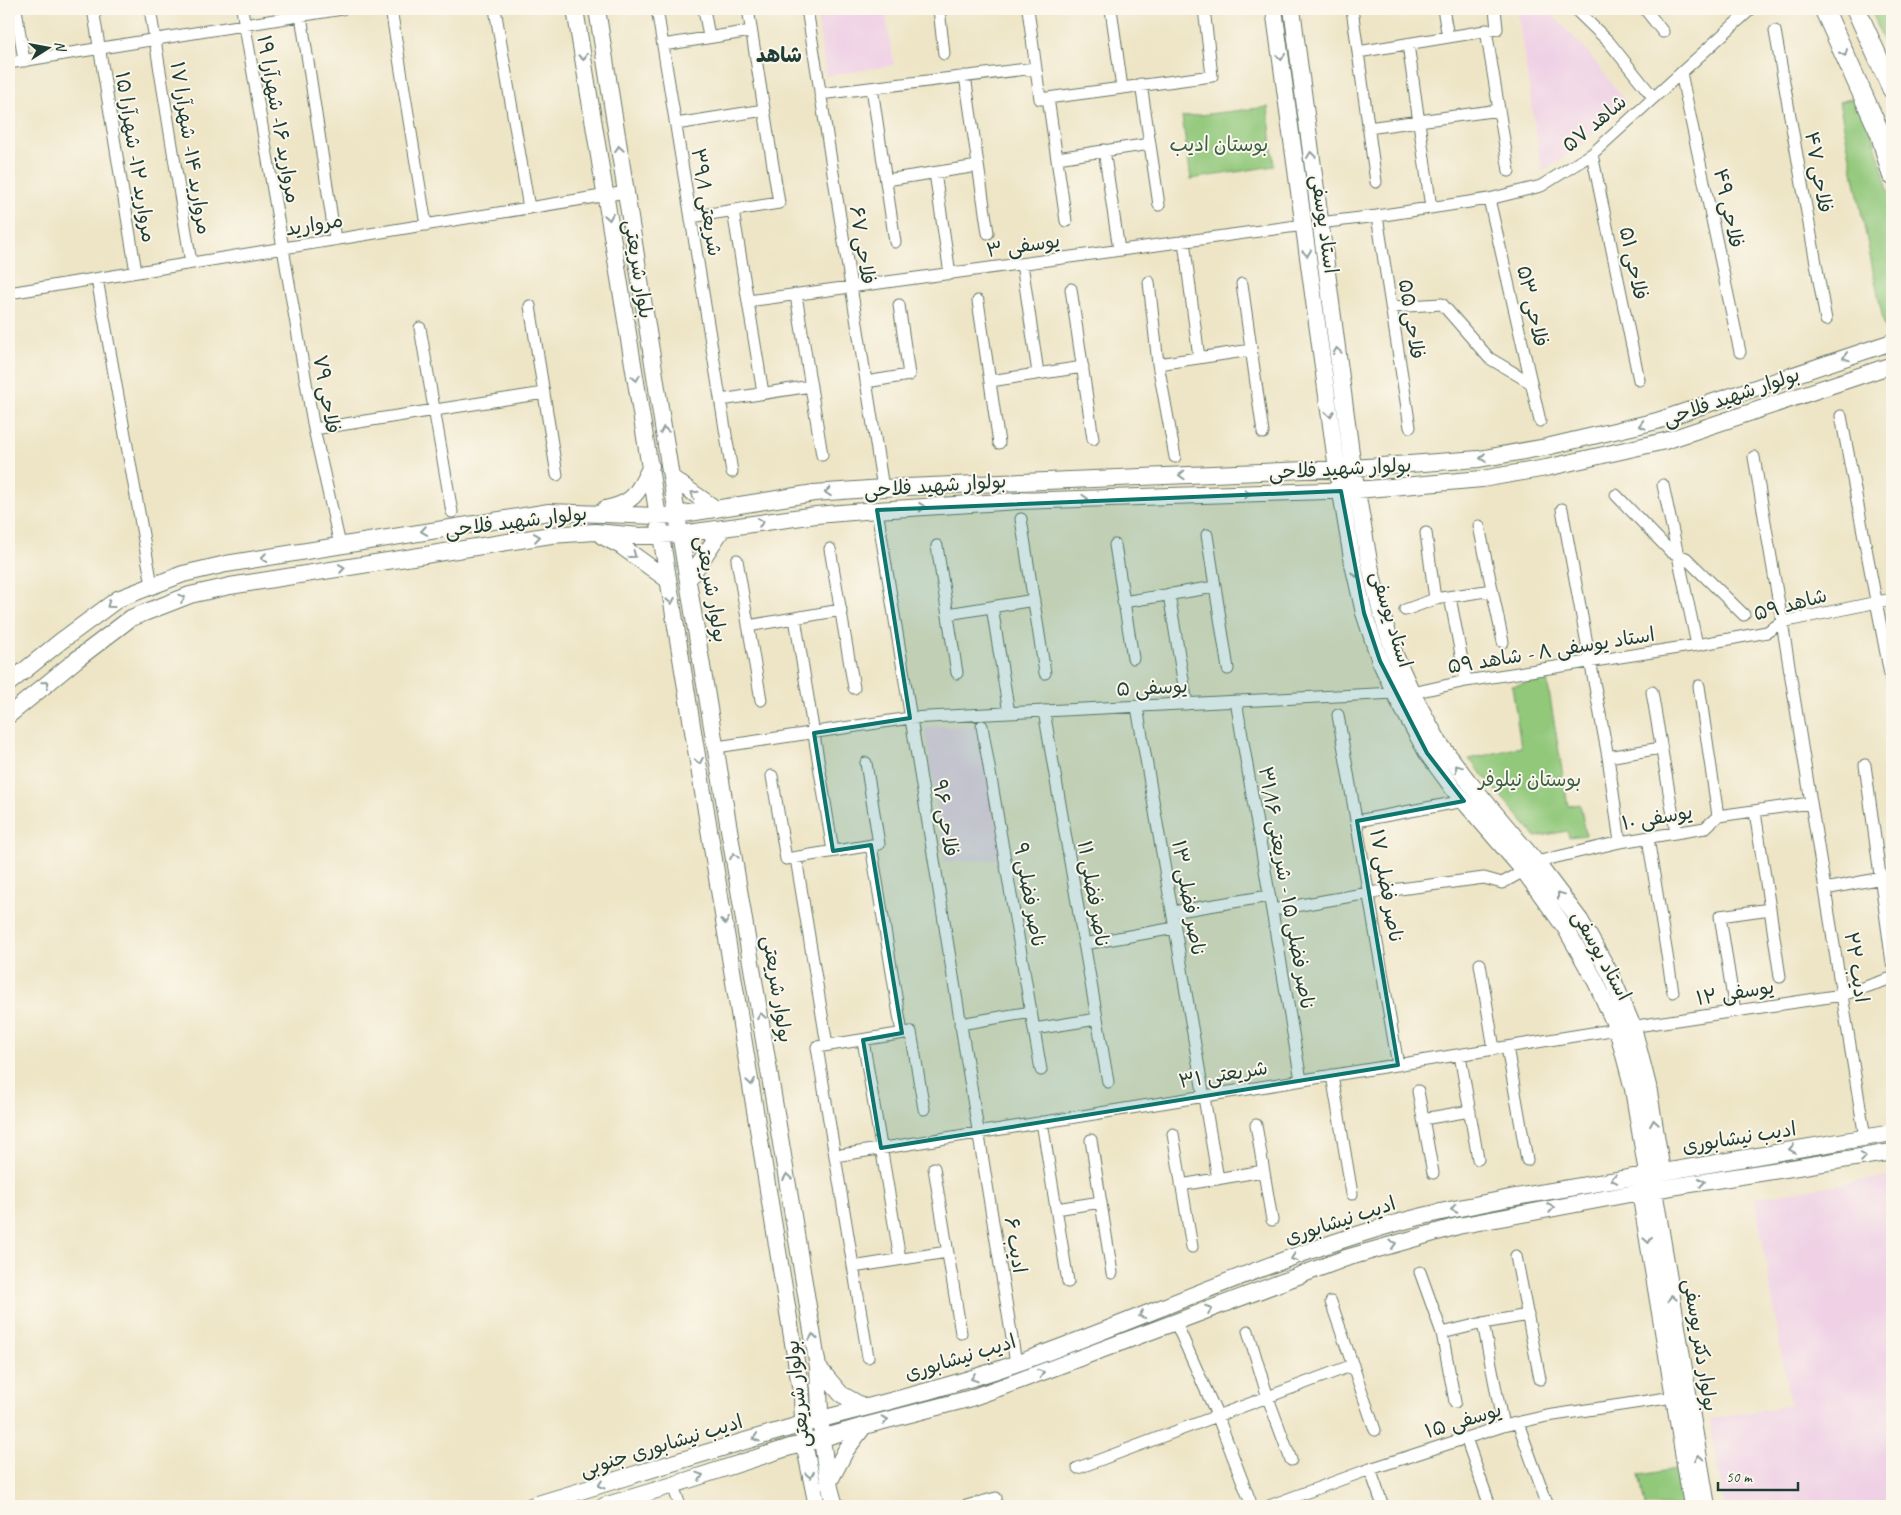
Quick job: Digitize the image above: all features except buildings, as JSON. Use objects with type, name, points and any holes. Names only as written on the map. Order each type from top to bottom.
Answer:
[{"type":"main road","name":"بلوار شریعتی","points":[[575,9],[651,466],[660,535]]},
{"type":"main road","name":"بلوار شریعتی","points":[[597,9],[672,478]]},
{"type":"main road","name":"استاد یوسفی","points":[[1274,9],[1311,224],[1345,469],[1380,609],[1395,655],[1412,693],[1440,744],[1530,867]]},
{"type":"main road","name":"استاد یوسفی","points":[[1292,9],[1311,224]]},
{"type":"main road","points":[[1824,9],[1880,133],[1892,175]]},
{"type":"main road","points":[[1856,9],[1869,33],[1892,89]]},
{"type":"main road","name":"بولوار شهید فلاحی","points":[[9,683],[61,641],[118,599],[152,584],[183,574],[226,564],[500,518],[549,512],[678,515],[814,493],[883,488],[1345,469],[1479,459],[1593,437],[1658,421],[1892,342]]},
{"type":"main road","name":"بولوار شهید فلاحی","points":[[9,715],[130,618],[190,595],[230,586],[551,535],[595,532],[640,536],[681,534],[816,515],[876,510],[1018,501],[1349,490],[1482,479],[1546,468],[1656,443],[1892,365]]},
{"type":"main road","points":[[590,512],[622,506],[637,493],[651,466]]},
{"type":"main road","points":[[672,478],[716,509]]},
{"type":"main road","name":"بولوار شریعتی","points":[[672,478],[818,1367],[822,1438],[828,1484],[835,1506]]},
{"type":"main road","name":"استاد یوسفی","points":[[1349,490],[1353,564],[1364,613],[1380,660],[1427,753],[1464,801],[1580,920],[1611,975],[1625,1028],[1648,1086],[1654,1172]]},
{"type":"main road","points":[[500,518],[503,542]]},
{"type":"main road","points":[[688,580],[723,528]]},
{"type":"main road","points":[[595,532],[621,546],[668,580]]},
{"type":"main road","name":"بولوار شریعتی","points":[[660,535],[712,840],[802,1398],[804,1443],[817,1506]]},
{"type":"main road","name":"ادیب نیشابوری","points":[[820,1420],[963,1382],[1340,1241],[1454,1208],[1654,1172],[1892,1133]]},
{"type":"main road","name":"ادیب نیشابوری","points":[[822,1438],[968,1399],[1346,1258],[1458,1226],[1647,1191],[1892,1152]]},
{"type":"main road","name":"بولوار دکتر یوسفی","points":[[1647,1191],[1674,1397],[1692,1506]]},
{"type":"main road","name":"بولوار دکتر یوسفی","points":[[1647,1191],[1707,1506]]},
{"type":"main road","points":[[1340,1241],[1346,1258]]},
{"type":"main road","points":[[818,1367],[841,1394],[864,1407]]},
{"type":"main road","name":"ادیب نیشابوری جنوبی","points":[[531,1506],[820,1420]]},
{"type":"main road","points":[[828,1484],[846,1450],[864,1426]]},
{"type":"main road","name":"ادیب نیشابوری جنوبی","points":[[604,1506],[822,1438]]},
{"type":"street","points":[[16,9],[24,61]]},
{"type":"street","name":"مروارید ۱۲- شهرآرا ۱۵","points":[[93,9],[136,272]]},
{"type":"street","name":"مروارید ۱۴- شهرآرا ۱۷","points":[[150,9],[191,263]]},
{"type":"street","name":"مروارید ۱۶- شهرآرا ۱۹","points":[[242,9],[282,248]]},
{"type":"street","points":[[9,63],[244,25],[300,12],[342,9]]},
{"type":"street","points":[[390,9],[426,225]]},
{"type":"street","points":[[495,9],[529,208]]},
{"type":"street","name":"شریعتی ۳۹/۱","points":[[657,9],[732,472]]},
{"type":"street","points":[[704,9],[709,37]]},
{"type":"street","points":[[691,217],[779,203],[748,9]]},
{"type":"street","name":"فلاحی ۶۷","points":[[807,9],[883,488]]},
{"type":"street","points":[[942,9],[944,54]]},
{"type":"street","points":[[1028,9],[1035,68],[1057,158],[1066,220]]},
{"type":"street","points":[[1111,9],[1122,88]]},
{"type":"street","points":[[1044,99],[1141,84],[1212,76],[1204,9]]},
{"type":"street","points":[[1352,9],[1376,182]]},
{"type":"street","points":[[1444,9],[1448,37]]},
{"type":"street","points":[[1358,52],[1498,29],[1495,9]]},
{"type":"street","points":[[1575,9],[1609,42],[1653,97]]},
{"type":"street","points":[[1645,9],[1663,32]]},
{"type":"street","name":"شاهد ۵۷","points":[[1377,216],[1488,199],[1540,186],[1592,154],[1751,9]]},
{"type":"street","points":[[300,12],[335,239]]},
{"type":"street","points":[[663,45],[751,30]]},
{"type":"street","points":[[1486,30],[1509,171]]},
{"type":"street","name":"فلاحی ۴۷","points":[[1775,31],[1826,320]]},
{"type":"street","points":[[1408,44],[1430,208]]},
{"type":"street","points":[[820,94],[1035,68]]},
{"type":"street","name":"فلاحی ۴۹","points":[[1681,73],[1740,352]]},
{"type":"street","points":[[965,76],[988,233]]},
{"type":"street","points":[[1141,84],[1159,205]]},
{"type":"street","points":[[872,88],[895,242]]},
{"type":"street","points":[[676,124],[764,110]]},
{"type":"street","points":[[1368,128],[1499,110]]},
{"type":"street","points":[[1057,158],[1150,144]]},
{"type":"street","points":[[1104,150],[1119,250]]},
{"type":"street","name":"فلاحی ۵۱","points":[[1592,154],[1639,380]]},
{"type":"street","points":[[886,180],[978,166]]},
{"type":"street","points":[[935,173],[950,274]]},
{"type":"street","name":"مروارید","points":[[9,293],[626,192]]},
{"type":"street","name":"فلاحی ۵۳","points":[[1488,199],[1540,421]]},
{"type":"street","points":[[733,210],[763,394]]},
{"type":"street","name":"یوسفی ۳","points":[[748,301],[1377,216]]},
{"type":"street","name":"فلاحی ۵۵","points":[[1377,216],[1410,427]]},
{"type":"street","points":[[1184,241],[1199,358]]},
{"type":"street","name":"فلاحی ۷۹","points":[[282,248],[314,429],[340,545]]},
{"type":"street","points":[[1022,264],[1038,373]]},
{"type":"street","points":[[97,279],[152,584]]},
{"type":"street","points":[[1149,282],[1158,364],[1175,456]]},
{"type":"street","points":[[1242,284],[1263,432]]},
{"type":"street","points":[[1071,289],[1093,439]]},
{"type":"street","points":[[796,295],[822,455]]},
{"type":"street","points":[[978,301],[999,444]]},
{"type":"street","points":[[1391,307],[1442,304],[1489,358],[1531,383]]},
{"type":"street","points":[[866,382],[909,375],[899,305]]},
{"type":"street","points":[[530,306],[557,476]]},
{"type":"street","points":[[420,328],[452,512]]},
{"type":"street","points":[[1158,364],[1251,350]]},
{"type":"street","points":[[990,381],[1082,366]]},
{"type":"street","points":[[721,400],[811,386]]},
{"type":"street","points":[[314,429],[544,393]]},
{"type":"street","points":[[1841,416],[1892,686]]},
{"type":"street","name":"ادیب ۲۲","points":[[1754,457],[1865,1138]]},
{"type":"street","points":[[1663,485],[1697,645]]},
{"type":"street","points":[[1616,495],[1671,552],[1686,558],[1744,615]]},
{"type":"street","points":[[1562,509],[1608,757],[1620,842]]},
{"type":"street","name":"فلاحی ۹۶","points":[[876,510],[978,1133]]},
{"type":"street","points":[[1021,519],[1045,672]]},
{"type":"street","points":[[1479,526],[1503,642]]},
{"type":"street","points":[[1426,533],[1436,599]]},
{"type":"street","points":[[1207,535],[1228,669]]},
{"type":"street","points":[[1115,545],[1132,658]]},
{"type":"street","points":[[937,546],[957,673]]},
{"type":"street","points":[[830,549],[854,688]]},
{"type":"street","points":[[737,560],[761,700]]},
{"type":"street","points":[[1124,602],[1215,587]]},
{"type":"street","points":[[1405,610],[1436,599],[1492,590]]},
{"type":"street","points":[[1169,594],[1186,704]]},
{"type":"street","points":[[1450,597],[1466,681]]},
{"type":"street","name":"شاهد ۵۹","points":[[1697,645],[1767,632],[1782,622],[1892,599]]},
{"type":"street","points":[[948,614],[1034,600]]},
{"type":"street","points":[[992,607],[1009,713]]},
{"type":"street","points":[[748,626],[841,610]]},
{"type":"street","points":[[795,618],[833,851]]},
{"type":"street","name":"استاد یوسفی ۸ - شاهد ۵۹","points":[[1412,693],[1466,681],[1697,645]]},
{"type":"street","points":[[1698,686],[1718,816]]},
{"type":"street","points":[[1652,692],[1676,833]]},
{"type":"street","name":"یوسفی ۵","points":[[717,747],[910,718],[1395,693]]},
{"type":"street","name":"ناصر فضلی ۱۵ - شریعتی ۳۱/۱۶","points":[[1236,702],[1301,1080]]},
{"type":"street","name":"ناصر فضلی ۱۳","points":[[1137,707],[1218,1179]]},
{"type":"street","name":"ناصر فضلی ۱۱","points":[[1044,712],[1108,1082]]},
{"type":"street","name":"ناصر فضلی ۱۷","points":[[1338,715],[1398,1065]]},
{"type":"street","name":"ناصر فضلی ۹","points":[[982,726],[1041,1070]]},
{"type":"street","points":[[1608,757],[1661,748]]},
{"type":"street","points":[[866,763],[875,844],[907,1032],[924,1109]]},
{"type":"street","points":[[1865,765],[1886,877],[1892,963]]},
{"type":"street","points":[[772,776],[791,858],[822,1046],[835,1156],[868,1357]]},
{"type":"street","points":[[1356,821],[1464,801]]},
{"type":"street","name":"یوسفی ۱۰","points":[[1272,910],[1369,893],[1484,878],[1500,883],[1530,867],[1620,842],[1705,828],[1718,816],[1810,803]]},
{"type":"street","points":[[1755,812],[1780,977]]},
{"type":"street","points":[[1648,838],[1673,992]]},
{"type":"street","points":[[791,858],[875,844]]},
{"type":"street","points":[[1825,889],[1886,877]]},
{"type":"street","points":[[1173,912],[1269,896]]},
{"type":"street","points":[[1735,1011],[1720,916],[1770,908]]},
{"type":"street","points":[[1084,944],[1176,928]]},
{"type":"street","points":[[1480,964],[1494,1049]]},
{"type":"street","name":"یوسفی ۱۲","points":[[1625,1028],[1842,995],[1892,978]]},
{"type":"street","points":[[960,1024],[1031,1012]]},
{"type":"street","points":[[1034,1029],[1097,1019]]},
{"type":"street","name":"شریعتی ۳۱","points":[[835,1156],[1625,1028]]},
{"type":"street","points":[[822,1046],[907,1032]]},
{"type":"street","points":[[863,1040],[900,1260]]},
{"type":"street","points":[[1507,1047],[1527,1160]]},
{"type":"street","points":[[1460,1055],[1478,1159]]},
{"type":"street","points":[[1332,1075],[1352,1194]]},
{"type":"street","points":[[1418,1091],[1433,1173]]},
{"type":"street","points":[[1423,1119],[1470,1111]]},
{"type":"street","points":[[1042,1122],[1068,1282]]},
{"type":"street","points":[[1256,1125],[1272,1220]]},
{"type":"street","name":"ادیب ۶","points":[[978,1133],[1016,1363]]},
{"type":"street","points":[[1173,1134],[1192,1247]]},
{"type":"street","points":[[1091,1140],[1112,1274]]},
{"type":"street","points":[[934,1168],[961,1332]]},
{"type":"street","points":[[1181,1185],[1264,1171]]},
{"type":"street","points":[[1056,1209],[1101,1202]]},
{"type":"street","points":[[853,1267],[947,1252]]},
{"type":"street","points":[[1516,1256],[1540,1379]]},
{"type":"street","points":[[1420,1272],[1442,1333],[1455,1402]]},
{"type":"street","points":[[1331,1302],[1374,1430]]},
{"type":"street","points":[[1442,1333],[1528,1315]]},
{"type":"street","points":[[1175,1321],[1217,1415],[1252,1506]]},
{"type":"street","points":[[1483,1323],[1503,1426]]},
{"type":"street","points":[[1248,1331],[1268,1398],[1291,1460]]},
{"type":"street","points":[[1078,1468],[1353,1365]]},
{"type":"street","name":"یوسفی ۱۵","points":[[1270,1506],[1370,1470],[1503,1426],[1548,1416],[1674,1397]]},
{"type":"street","points":[[1518,1423],[1548,1506]]},
{"type":"street","points":[[1466,1438],[1490,1506]]},
{"type":"street","points":[[1370,1470],[1383,1506]]},
{"type":"street","points":[[673,1486],[680,1506]]},
{"type":"street","points":[[966,1506],[996,1498]]},
{"type":"highlighted area","points":[[1341,491],[1364,613],[1380,661],[1427,753],[1464,801],[1357,821],[1398,1065],[881,1148],[863,1040],[902,1033],[871,845],[833,851],[814,733],[910,718],[877,510]]},
{"type":"shaded area","points":[[816,9],[885,9],[894,65],[826,76]]},
{"type":"shaded area","points":[[1517,9],[1545,9],[1587,51],[1626,102],[1576,150],[1542,172]]},
{"type":"shaded area","points":[[931,726],[980,727],[1003,859],[945,862],[925,729]]},
{"type":"shaded area","points":[[1892,1176],[1892,1506],[1724,1506],[1710,1419],[1790,1405],[1755,1198]]},
{"type":"green space","points":[[1871,9],[1892,9],[1892,63]]},
{"type":"green space","points":[[1862,96],[1892,204],[1892,325],[1885,330],[1839,102]]},
{"type":"green space","name":"بوستان ادیب","points":[[1268,107],[1274,166],[1191,179],[1182,117]]},
{"type":"green space","name":"بوستان نیلوفر","points":[[1547,679],[1568,806],[1580,804],[1586,835],[1569,837],[1567,831],[1536,837],[1469,759],[1521,747],[1512,686]]},
{"type":"green space","points":[[1676,1469],[1683,1506],[1645,1506],[1639,1475]]},
{"type":"district","name":"شاهد","points":[[779,55]]}]
